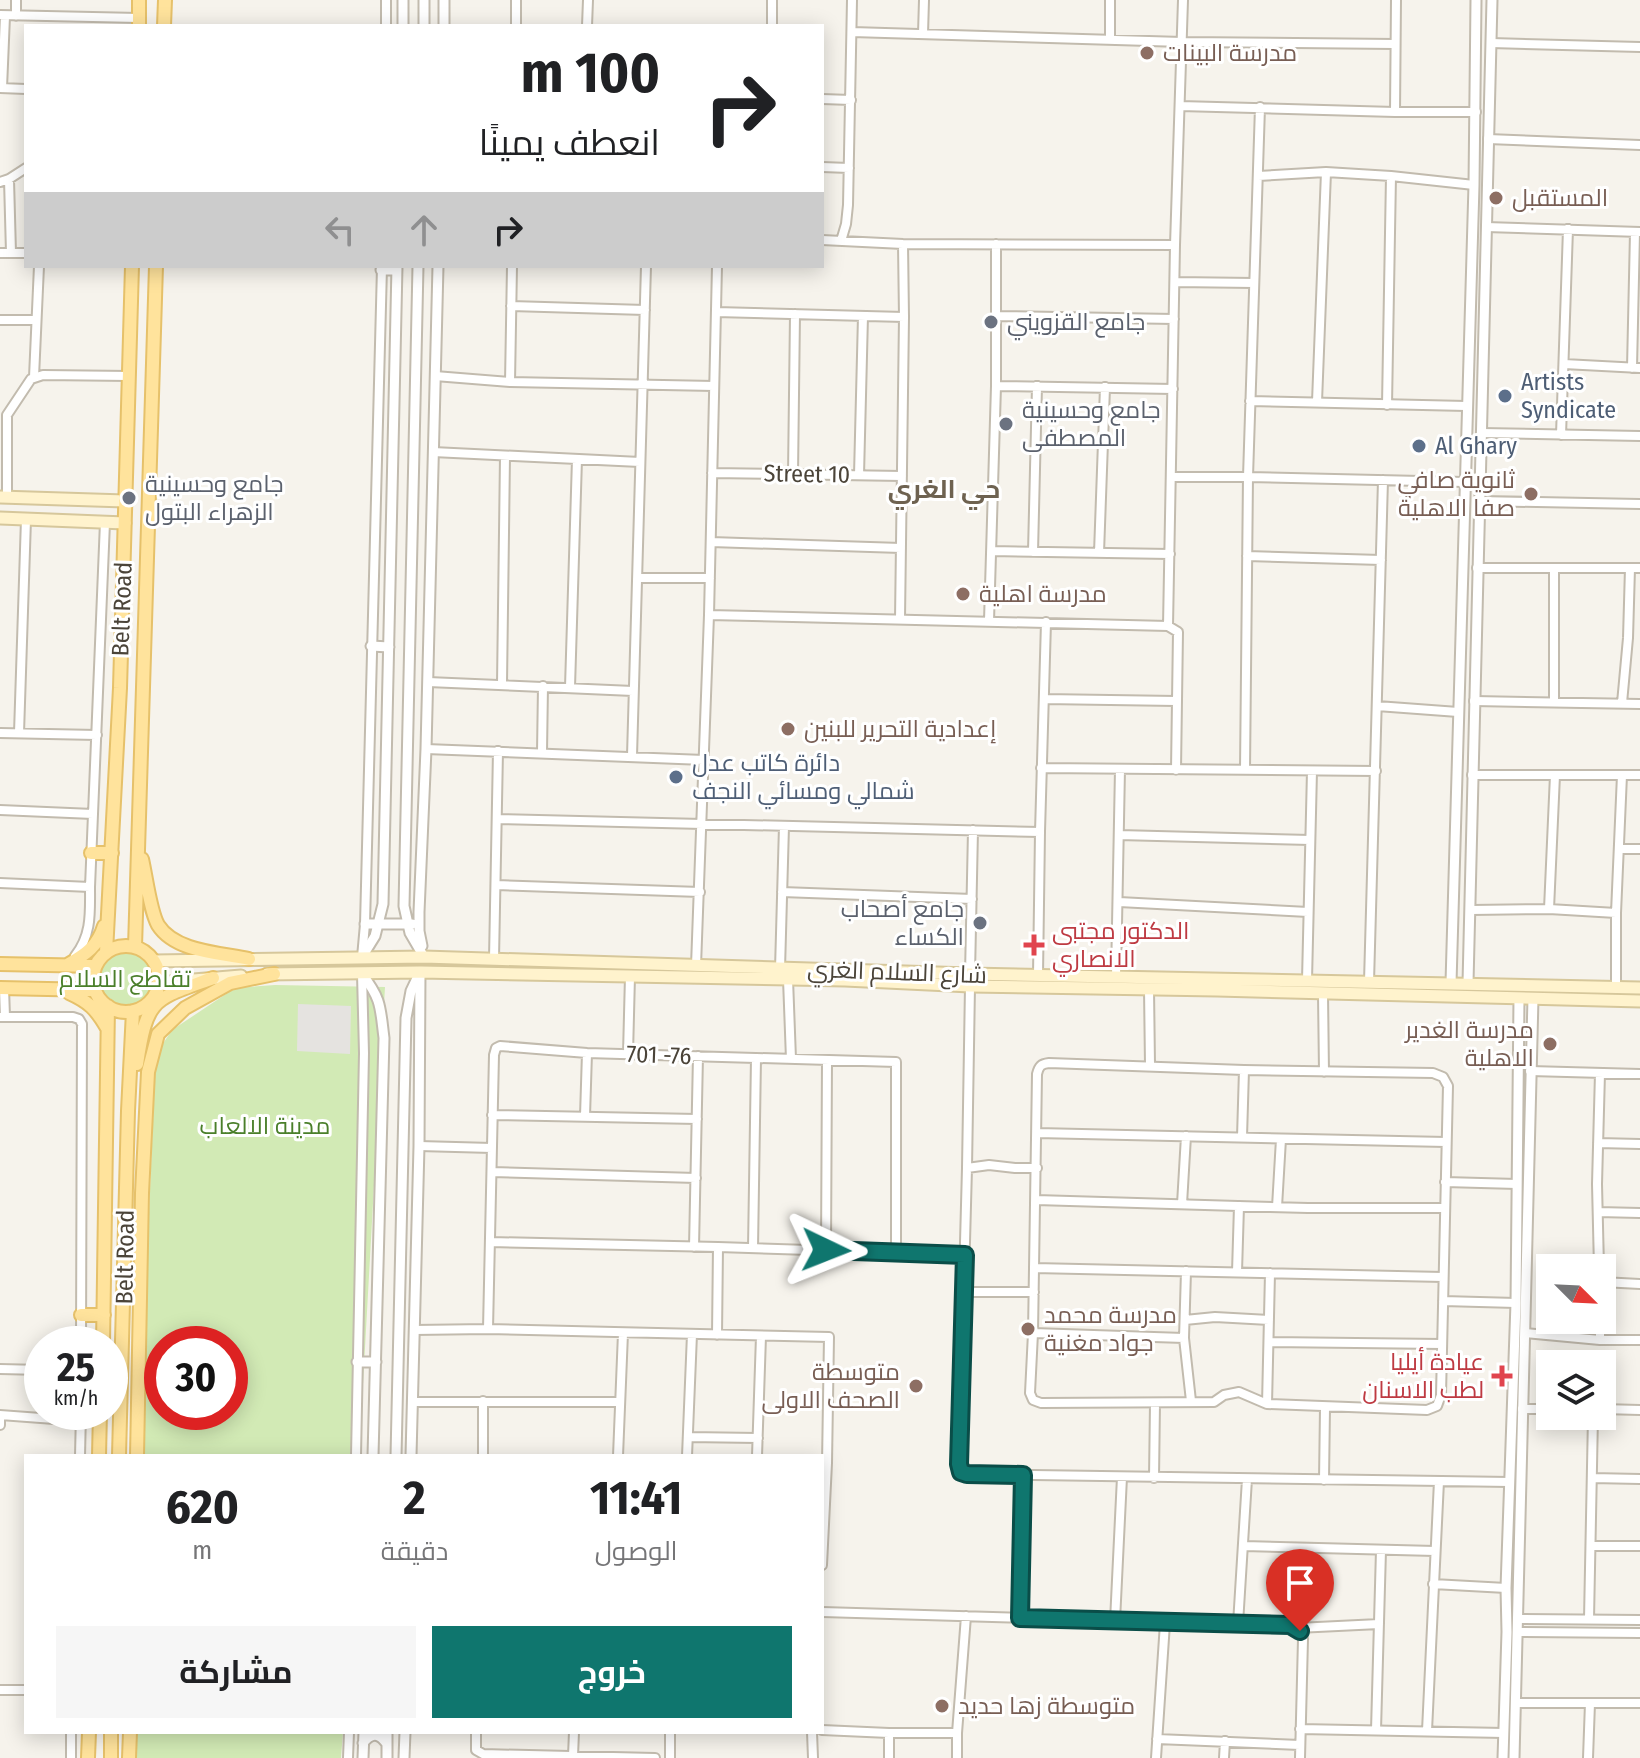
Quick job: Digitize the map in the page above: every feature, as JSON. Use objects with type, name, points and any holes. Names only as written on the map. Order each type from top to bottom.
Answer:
[{"type":"main road","points":[[139,0],[139,22]]},
{"type":"main road","points":[[164,24],[165,0]]},
{"type":"main road","name":"Belt Road","points":[[106,952],[122,634],[132,268]]},
{"type":"main road","name":"Belt Road","points":[[135,947],[156,268]]},
{"type":"main road","points":[[3,497],[125,501]]},
{"type":"main road","points":[[0,518],[125,523]]},
{"type":"main road","points":[[122,634],[127,654],[126,676],[136,680],[144,667]]},
{"type":"main road","points":[[138,843],[157,923],[168,938],[190,947],[249,959]]},
{"type":"main road","points":[[91,853],[112,853]]},
{"type":"main road","points":[[67,964],[91,950],[97,942],[109,908]]},
{"type":"main road","points":[[120,946],[135,947],[148,954],[158,971],[156,992],[142,1007],[133,1011],[116,1010],[100,1000],[95,990],[95,966],[106,952],[120,946]]},
{"type":"main road","name":"شارع السلام الغري","points":[[153,961],[424,957],[494,959],[604,969],[630,976],[845,975],[1149,989],[1307,980],[1640,988]]},
{"type":"main road","points":[[0,964],[95,966]]},
{"type":"main road","name":"شارع السلام الغري","points":[[158,983],[274,974],[696,966],[784,974]]},
{"type":"main road","points":[[137,1454],[142,1193],[148,1072],[158,1034],[185,1008],[230,983],[274,974]]},
{"type":"main road","name":"شارع السلام الغري","points":[[970,980],[1038,975],[1116,976],[1323,994],[1640,1001]]},
{"type":"main road","points":[[128,1111],[142,1034],[149,1014],[157,1002],[169,994],[213,978]]},
{"type":"main road","points":[[2,988],[95,990]]},
{"type":"main road","points":[[62,990],[97,1010],[108,1030]]},
{"type":"main road","name":"Belt Road","points":[[104,1326],[108,1006]]},
{"type":"main road","name":"Belt Road","points":[[119,1454],[133,1011]]},
{"type":"main road","points":[[124,1288],[141,1272]]},
{"type":"main road","points":[[81,1315],[104,1315]]},
{"type":"main road","points":[[99,1454],[100,1430]]},
{"type":"main road","points":[[88,1758],[89,1734]]},
{"type":"main road","points":[[111,1734],[111,1758]]},
{"type":"main road","points":[[129,1758],[130,1734]]},
{"type":"street","points":[[16,0],[16,16]]},
{"type":"street","points":[[386,0],[386,24]]},
{"type":"street","points":[[403,0],[403,24]]},
{"type":"street","points":[[424,0],[424,24]]},
{"type":"street","points":[[444,0],[444,24]]},
{"type":"street","points":[[516,0],[516,24]]},
{"type":"street","points":[[587,24],[588,0]]},
{"type":"street","points":[[772,0],[772,24]]},
{"type":"street","points":[[841,241],[846,224],[849,168],[852,0]]},
{"type":"street","points":[[923,34],[924,0]]},
{"type":"street","points":[[1110,0],[1110,40]]},
{"type":"street","points":[[1168,626],[1183,0]]},
{"type":"street","points":[[1395,112],[1396,0]]},
{"type":"street","points":[[1451,983],[1476,112],[1476,0]]},
{"type":"street","points":[[1468,983],[1492,0]]},
{"type":"street","points":[[24,89],[1,88],[2,16],[139,22]]},
{"type":"street","points":[[852,32],[1182,42],[1395,44]]},
{"type":"street","points":[[1491,43],[1640,47]]},
{"type":"street","points":[[824,99],[851,100]]},
{"type":"street","points":[[1180,106],[1476,112]]},
{"type":"street","points":[[1245,770],[1248,477],[1260,107]]},
{"type":"street","points":[[1488,139],[1640,145]]},
{"type":"street","points":[[824,167],[849,168]]},
{"type":"street","points":[[11,253],[4,181],[24,169]]},
{"type":"street","points":[[1258,176],[1326,172],[1474,185]]},
{"type":"street","points":[[1317,402],[1326,172]]},
{"type":"street","points":[[1387,405],[1391,176]]},
{"type":"street","points":[[1486,227],[1637,232],[1636,368],[1564,364]]},
{"type":"street","points":[[1561,435],[1568,229]]},
{"type":"street","points":[[824,240],[903,244],[1175,245]]},
{"type":"street","points":[[900,619],[903,244]]},
{"type":"street","points":[[989,621],[996,386],[996,244]]},
{"type":"street","points":[[0,253],[24,253]]},
{"type":"street","points":[[3,497],[3,415],[34,377],[39,268]]},
{"type":"street","points":[[382,268],[397,268],[383,904],[375,936],[362,957],[382,268]]},
{"type":"street","points":[[418,268],[404,906],[407,924],[424,957]]},
{"type":"street","points":[[424,957],[419,924],[438,268]]},
{"type":"street","points":[[510,382],[512,268]]},
{"type":"street","points":[[632,756],[646,268]]},
{"type":"street","points":[[696,966],[709,615],[717,268]]},
{"type":"street","points":[[1175,282],[1254,283]]},
{"type":"street","points":[[1470,298],[1484,298]]},
{"type":"street","points":[[511,306],[645,310]]},
{"type":"street","points":[[716,312],[904,317]]},
{"type":"street","points":[[793,474],[795,314]]},
{"type":"street","points":[[859,475],[863,316]]},
{"type":"street","points":[[997,316],[1174,319]]},
{"type":"street","points":[[0,320],[36,320]]},
{"type":"street","points":[[34,377],[129,376]]},
{"type":"street","points":[[435,376],[510,382],[714,386]]},
{"type":"street","points":[[996,386],[1173,389]]},
{"type":"street","points":[[1033,552],[1037,386]]},
{"type":"street","points":[[1099,553],[1105,387]]},
{"type":"street","points":[[1250,401],[1466,406]]},
{"type":"street","points":[[1481,433],[1640,436]]},
{"type":"street","points":[[433,452],[640,462]]},
{"type":"street","points":[[502,684],[505,456]]},
{"type":"street","points":[[393,458],[403,466],[414,459]]},
{"type":"street","points":[[570,687],[577,459]]},
{"type":"street","name":"Street 10","points":[[712,473],[902,476]]},
{"type":"street","points":[[1172,477],[1464,482]]},
{"type":"street","points":[[1369,982],[1383,480]]},
{"type":"street","points":[[392,492],[403,486],[413,495]]},
{"type":"street","points":[[1479,501],[1640,504]]},
{"type":"street","points":[[19,733],[26,519]]},
{"type":"street","points":[[67,964],[81,950],[90,917],[105,522]]},
{"type":"street","points":[[711,542],[901,548]]},
{"type":"street","points":[[991,551],[1170,554]]},
{"type":"street","points":[[1247,556],[1381,560]]},
{"type":"street","points":[[1477,568],[1635,568],[1622,703]]},
{"type":"street","points":[[1554,568],[1554,702]]},
{"type":"street","points":[[637,578],[710,578]]},
{"type":"street","points":[[709,615],[1168,626],[1178,632],[1176,770]]},
{"type":"street","points":[[1038,975],[1046,622]]},
{"type":"street","points":[[1462,623],[1477,624]]},
{"type":"street","points":[[1628,638],[1640,638]]},
{"type":"street","points":[[371,646],[389,647]]},
{"type":"street","points":[[410,648],[429,648]]},
{"type":"street","points":[[428,682],[633,691]]},
{"type":"street","points":[[542,752],[543,686]]},
{"type":"street","points":[[1044,699],[1176,701]]},
{"type":"street","points":[[1474,701],[1640,704]]},
{"type":"street","points":[[1377,706],[1458,712]]},
{"type":"street","points":[[0,733],[97,735]]},
{"type":"street","points":[[426,749],[704,760]]},
{"type":"street","points":[[494,959],[498,751]]},
{"type":"street","points":[[1041,768],[1376,771]]},
{"type":"street","points":[[1116,976],[1120,769]]},
{"type":"street","points":[[1307,980],[1312,771]]},
{"type":"street","points":[[1472,775],[1640,775]]},
{"type":"street","points":[[1549,909],[1555,775]]},
{"type":"street","points":[[1616,987],[1622,775]]},
{"type":"street","points":[[0,810],[93,814]]},
{"type":"street","points":[[498,819],[1040,832]]},
{"type":"street","points":[[784,826],[784,974],[791,1059]]},
{"type":"street","points":[[973,830],[961,1472],[1154,1478],[1510,1482]]},
{"type":"street","points":[[1119,835],[1310,840]]},
{"type":"street","points":[[1619,849],[1640,849]]},
{"type":"street","points":[[0,883],[90,887]]},
{"type":"street","points":[[497,885],[700,892]]},
{"type":"street","points":[[782,892],[972,899]]},
{"type":"street","points":[[1119,902],[1308,912]]},
{"type":"street","points":[[1471,910],[1549,909],[1616,913]]},
{"type":"street","points":[[365,924],[419,924]]},
{"type":"street","points":[[396,1454],[406,1018],[411,991],[420,972]]},
{"type":"street","points":[[411,1454],[420,972]]},
{"type":"street","points":[[362,974],[376,991],[380,1002],[384,1038],[373,1454]]},
{"type":"street","points":[[356,1454],[364,1053],[362,974]]},
{"type":"street","points":[[628,1054],[630,976]]},
{"type":"street","points":[[2,988],[2,1017],[73,1017],[82,1024],[81,1326]]},
{"type":"street","points":[[1149,989],[1150,1065]]},
{"type":"street","points":[[1323,994],[1324,1072]]},
{"type":"street","points":[[1514,1758],[1518,1632],[1516,1303],[1519,998]]},
{"type":"street","points":[[1503,1758],[1510,1482],[1522,1409],[1525,1333],[1533,998]]},
{"type":"street","name":"701 -76","points":[[492,1115],[494,1051],[500,1046],[587,1053],[896,1062],[896,1253]]},
{"type":"street","points":[[585,1116],[587,1053]]},
{"type":"street","points":[[694,1247],[698,1056]]},
{"type":"street","points":[[753,1248],[756,1058]]},
{"type":"street","points":[[826,1250],[827,1060]]},
{"type":"street","points":[[383,1070],[394,1063],[404,1070]]},
{"type":"street","points":[[1042,1064],[1150,1065],[1433,1073],[1443,1077],[1448,1086],[1441,1395],[1437,1406],[1427,1410],[1267,1404],[1239,1392],[1224,1395],[1214,1402],[1041,1403],[1033,1400],[1030,1393],[1039,1067],[1042,1064]]},
{"type":"street","points":[[1242,1137],[1244,1070]]},
{"type":"street","points":[[1530,1071],[1640,1074]]},
{"type":"street","points":[[1599,1254],[1600,1073]]},
{"type":"street","points":[[488,1329],[492,1115],[697,1119]]},
{"type":"street","points":[[1037,1133],[1446,1142]]},
{"type":"street","points":[[1182,1204],[1186,1136]]},
{"type":"street","points":[[1277,1207],[1281,1139]]},
{"type":"street","points":[[1598,1143],[1640,1144]]},
{"type":"street","points":[[419,1146],[492,1148]]},
{"type":"street","points":[[967,1168],[989,1165],[1037,1168]]},
{"type":"street","points":[[492,1172],[696,1178]]},
{"type":"street","points":[[1445,1182],[1517,1184]]},
{"type":"street","points":[[1036,1200],[1444,1208]]},
{"type":"street","points":[[1237,1272],[1239,1206]]},
{"type":"street","points":[[1598,1212],[1640,1213]]},
{"type":"street","points":[[491,1242],[965,1255]]},
{"type":"street","points":[[717,1335],[718,1247]]},
{"type":"street","points":[[1034,1268],[1443,1277]]},
{"type":"street","points":[[1186,1271],[1184,1338],[1191,1401]]},
{"type":"street","points":[[1267,1404],[1270,1273]]},
{"type":"street","points":[[1616,1283],[1640,1284]]},
{"type":"street","points":[[964,1292],[1034,1292]]},
{"type":"street","points":[[1443,1301],[1516,1303]]},
{"type":"street","points":[[1185,1320],[1215,1317],[1269,1320]]},
{"type":"street","points":[[414,1330],[829,1337],[824,1475]]},
{"type":"street","points":[[618,1454],[623,1333]]},
{"type":"street","points":[[1033,1333],[1184,1338]]},
{"type":"street","points":[[1525,1333],[1600,1340],[1640,1340]]},
{"type":"street","points":[[687,1454],[692,1334]]},
{"type":"street","points":[[1600,1334],[1600,1340]]},
{"type":"street","points":[[757,1454],[761,1336]]},
{"type":"street","points":[[1269,1342],[1442,1344]]},
{"type":"street","points":[[357,1362],[376,1362]]},
{"type":"street","points":[[398,1363],[413,1363]]},
{"type":"street","points":[[0,1369],[24,1370]]},
{"type":"street","points":[[483,1401],[483,1454]]},
{"type":"street","points":[[412,1402],[620,1402]]},
{"type":"street","points":[[1154,1478],[1155,1403]]},
{"type":"street","points":[[1324,1480],[1325,1408]]},
{"type":"street","points":[[1522,1409],[1536,1409]]},
{"type":"street","points":[[1616,1409],[1640,1410]]},
{"type":"street","points":[[0,1425],[0,1415],[24,1415]]},
{"type":"street","points":[[80,1454],[81,1430]]},
{"type":"street","points":[[1589,1619],[1593,1430]]},
{"type":"street","points":[[688,1437],[758,1438]]},
{"type":"street","points":[[1020,1618],[1023,1475]]},
{"type":"street","points":[[1115,1621],[1122,1477]]},
{"type":"street","points":[[1592,1478],[1640,1479]]},
{"type":"street","points":[[1238,1624],[1247,1479]]},
{"type":"street","points":[[1427,1731],[1439,1481]]},
{"type":"street","points":[[1244,1546],[1435,1551]]},
{"type":"street","points":[[1591,1546],[1640,1546]]},
{"type":"street","points":[[1376,1730],[1381,1550]]},
{"type":"street","points":[[1433,1584],[1506,1588]]},
{"type":"street","points":[[824,1612],[1290,1625],[1297,1628],[1379,1624]]},
{"type":"street","points":[[957,1758],[966,1616]]},
{"type":"street","points":[[1517,1619],[1640,1620]]},
{"type":"street","points":[[1156,1758],[1165,1623]]},
{"type":"street","points":[[1297,1628],[1303,1639],[1300,1758]]},
{"type":"street","points":[[1518,1632],[1640,1633]]},
{"type":"street","points":[[0,1690],[24,1690]]},
{"type":"street","points":[[1515,1703],[1640,1703]]},
{"type":"street","points":[[1588,1758],[1590,1703]]},
{"type":"street","points":[[1300,1729],[1504,1733]]},
{"type":"street","points":[[824,1730],[957,1733]]},
{"type":"street","points":[[889,1733],[889,1758]]},
{"type":"street","points":[[71,1734],[71,1758]]},
{"type":"street","points":[[348,1758],[349,1734]]},
{"type":"street","points":[[387,1734],[387,1758]]},
{"type":"street","points":[[404,1758],[405,1734]]},
{"type":"street","points":[[573,1756],[574,1734]]},
{"type":"street","points":[[670,1734],[670,1758]]},
{"type":"street","points":[[812,1734],[813,1758]]},
{"type":"street","points":[[363,1758],[363,1738],[376,1735],[387,1744]]},
{"type":"street","points":[[1157,1739],[1300,1745]]},
{"type":"street","points":[[1224,1758],[1225,1741]]},
{"type":"street","points":[[476,1754],[655,1758]]},
{"type":"green space","name":"تقاطع السلام","points":[[125,952],[144,960],[152,979],[144,998],[125,1006],[106,998],[98,979],[106,960]]},
{"type":"green space","name":"مدينة الالعاب","points":[[275,985],[385,987],[359,1454],[141,1454],[144,1350],[144,1430],[248,1430],[248,1326],[145,1326],[156,1054],[172,1030],[235,988]]},
{"type":"green space","points":[[135,1734],[343,1734],[341,1758],[134,1758]]},
{"type":"shaded area","points":[[298,1004],[351,1006],[350,1054],[297,1051]]},
{"type":"place","name":"مدرسة البينات","points":[[1147,53]]},
{"type":"place","name":"المستقبل","points":[[1496,198]]},
{"type":"place","name":"جامع القزويني","points":[[991,322]]},
{"type":"place","name":"Artists Syndicate","points":[[1505,396]]},
{"type":"place","name":"جامع وحسينية المصطفى","points":[[1006,424]]},
{"type":"place","name":"Al Ghary","points":[[1419,446]]},
{"type":"place","name":"ثانوية صافي صفا الاهلية","points":[[1531,494]]},
{"type":"place","name":"جامع وحسينية الزهراء البتول","points":[[129,498]]},
{"type":"place","name":"مدرسة اهلية","points":[[963,594]]},
{"type":"place","name":"إعدادية التحرير للبنين","points":[[788,729]]},
{"type":"place","name":"دائرة كاتب عدل شمالي ومسائي النجف","points":[[676,777]]},
{"type":"place","name":"جامع أصحاب الكساء","points":[[980,923]]},
{"type":"place","name":"الدكتور مجتبى الانصاري","points":[[1034,945]]},
{"type":"place","name":"مدرسة الغدير الاهلية","points":[[1550,1044]]},
{"type":"place","name":"مدرسة محمد جواد مغنية","points":[[1028,1329]]},
{"type":"place","name":"عيادة أيليا لطب الاسنان","points":[[1502,1376]]},
{"type":"place","name":"متوسطة الصحف الاولى","points":[[916,1386]]},
{"type":"place","name":"متوسطة زها حديد","points":[[942,1706]]},
{"type":"district","name":"حي الغري","points":[[944,489]]},
{"type":"route","points":[[826,1250],[965,1255],[959,1464],[961,1472],[967,1474],[1023,1475],[1020,1618],[1290,1625],[1300,1631]]}]
